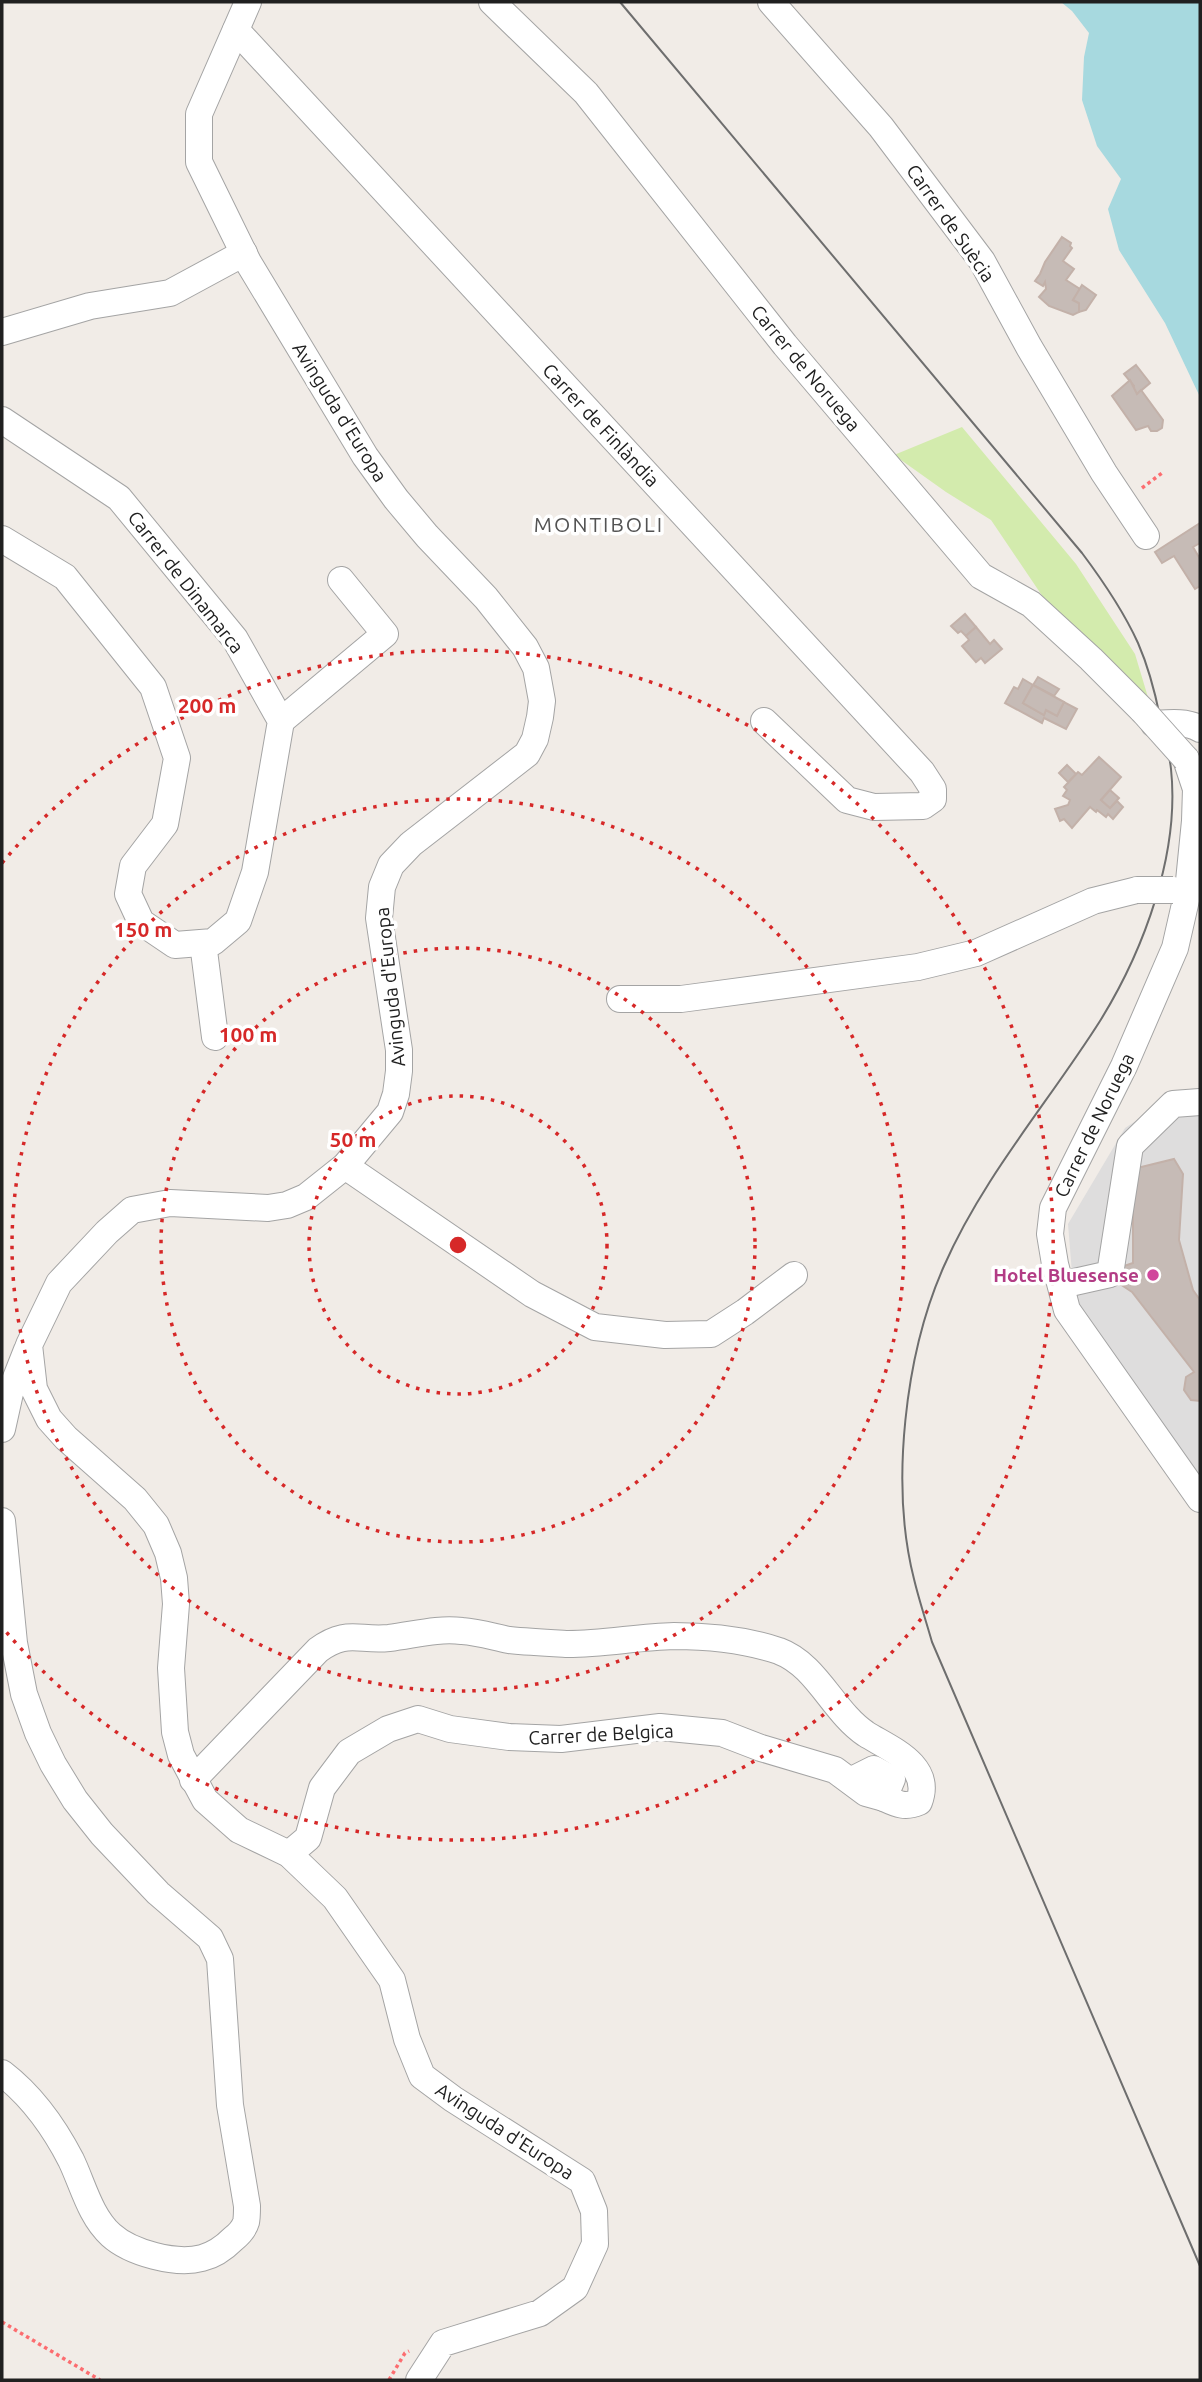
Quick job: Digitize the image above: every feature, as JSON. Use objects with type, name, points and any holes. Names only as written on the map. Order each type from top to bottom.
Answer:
[{"type":"street","name":"Avinguda d'Europa","points":[[248,2],[200,114],[199,162],[244,253],[365,456],[396,499],[508,624],[524,646],[536,668],[541,693],[540,718],[535,739],[527,754],[411,844],[391,865],[382,887],[379,918],[399,1050],[396,1094],[390,1112],[345,1166],[306,1197],[287,1205],[268,1208],[170,1203],[132,1210],[107,1232],[59,1283],[29,1345],[34,1389],[49,1419],[66,1438],[135,1499],[156,1525],[168,1553],[176,1604],[171,1668],[172,1709],[181,1755],[205,1800],[239,1830],[289,1854],[335,1898],[392,1980],[407,2039],[422,2076],[453,2099],[582,2181],[594,2211],[595,2244],[575,2288],[540,2313],[443,2343],[419,2380]]},
{"type":"street","name":"Carrer de Noruega","points":[[492,2],[586,93],[785,345],[981,576],[1031,604],[1091,659],[1149,717],[1186,759],[1196,789],[1198,821],[1180,890],[1175,948],[1124,1066],[1052,1208],[1051,1234],[1067,1310],[1200,1499]]},
{"type":"street","name":"Carrer de Suècia","points":[[771,2],[881,127],[982,261],[1104,473],[1146,536]]},
{"type":"street","name":"Carrer de Finlàndia","points":[[236,30],[922,772],[933,789],[933,799],[923,806],[874,807],[847,800],[764,721]]},
{"type":"street","points":[[2,332],[89,306],[170,293],[244,253]]},
{"type":"street","name":"Carrer de Dinamarca","points":[[2,419],[119,498],[235,639],[281,721]]},
{"type":"street","points":[[2,539],[65,577],[152,687],[177,758],[165,824],[133,866],[128,894],[141,922],[175,945],[213,942],[238,921],[255,872],[281,721],[385,634],[341,580]]},
{"type":"street","points":[[1149,717],[1197,726],[1200,729]]},
{"type":"street","points":[[620,999],[681,999],[918,967],[976,953],[1093,901],[1138,890],[1180,890]]},
{"type":"street","points":[[203,943],[215,1037]]},
{"type":"street","points":[[1060,1285],[1110,1274],[1130,1146],[1173,1104],[1200,1102]]},
{"type":"street","points":[[345,1166],[532,1294],[595,1327],[665,1335],[711,1334],[794,1275]]},
{"type":"street","points":[[2,1429],[10,1393],[29,1345]]},
{"type":"street","points":[[2,1521],[14,1643],[24,1693],[38,1733],[53,1764],[75,1800],[102,1834],[158,1893],[210,1938],[220,1959],[230,2105],[247,2206],[246,2223],[239,2234],[222,2250],[200,2259],[172,2260],[143,2253],[112,2236],[96,2216],[56,2133],[37,2106],[2,2073]]},
{"type":"street","name":"Carrer de Belgica","points":[[193,1780],[318,1650],[330,1642],[341,1637],[388,1638],[451,1630],[511,1640],[555,1643],[673,1636],[701,1637],[741,1642],[779,1651],[805,1667],[849,1721],[898,1752],[914,1766],[922,1793],[919,1802],[902,1806],[866,1793],[835,1770],[761,1748],[722,1733],[660,1727],[561,1739],[509,1737],[450,1729],[418,1718],[387,1729],[349,1752],[322,1788],[308,1838],[289,1854]]},
{"type":"path","points":[[1138,491],[1162,473]]},
{"type":"path","points":[[2,2322],[100,2380]]},
{"type":"shaded area","points":[[1183,1090],[1200,1096],[1200,1489],[1075,1310],[1068,1224],[1125,1128]]},
{"type":"green space","points":[[962,427],[1076,564],[1135,654],[1150,704],[1045,600],[991,520],[894,455]]},
{"type":"water","points":[[1061,2],[1200,2],[1200,397],[1165,323],[1119,250],[1108,209],[1121,179],[1097,146],[1082,100],[1084,57],[1089,33],[1072,11]]},
{"type":"building","points":[[1062,237],[1071,243],[1072,248],[1063,261],[1074,269],[1066,280],[1080,289],[1073,300],[1079,303],[1079,312],[1073,315],[1049,306],[1039,297],[1046,289],[1045,282],[1043,286],[1035,281]]},
{"type":"building","points":[[1082,285],[1096,295],[1086,310],[1079,312],[1079,303],[1073,300]]},
{"type":"building","points":[[1136,365],[1150,383],[1137,394],[1124,374]]},
{"type":"building","points":[[1130,380],[1137,394],[1141,390],[1163,420],[1162,428],[1157,431],[1151,431],[1148,426],[1136,430],[1112,396]]},
{"type":"building","points":[[1200,523],[1200,543],[1193,547],[1200,559],[1200,586],[1195,589],[1174,556],[1162,563],[1155,552]]},
{"type":"building","points":[[965,614],[976,627],[966,636],[951,626]]},
{"type":"building","points":[[976,627],[990,644],[994,640],[1002,649],[985,663],[981,658],[976,662],[962,646],[969,640],[966,636]]},
{"type":"building","points":[[1038,677],[1059,689],[1054,696],[1033,685]]},
{"type":"building","points":[[1023,679],[1033,685],[1023,703],[1044,715],[1046,710],[1057,716],[1064,702],[1077,709],[1066,729],[1044,718],[1042,723],[1005,703],[1014,687],[1018,689]]},
{"type":"building","points":[[1033,685],[1064,702],[1057,716],[1046,710],[1044,715],[1023,703]]},
{"type":"building","points":[[1099,757],[1121,777],[1101,800],[1110,808],[1117,801],[1123,807],[1113,819],[1108,814],[1106,817],[1090,807],[1072,828],[1064,819],[1060,821],[1055,809],[1068,805],[1070,800],[1063,796],[1067,790],[1064,787],[1078,772],[1082,775]]},
{"type":"building","points":[[1067,765],[1076,774],[1068,782],[1059,773]]},
{"type":"building","points":[[1110,790],[1119,798],[1110,808],[1101,800]]},
{"type":"building","name":"Hotel Bluesense","points":[[1174,1159],[1183,1174],[1179,1240],[1193,1290],[1200,1300],[1200,1401],[1191,1400],[1184,1390],[1186,1377],[1194,1372],[1132,1292],[1117,1282],[1118,1268],[1133,1263],[1133,1169]]},
{"type":"tram line","points":[[620,2],[1082,553],[1132,631],[1153,689],[1170,762],[1172,801],[1170,834],[1155,900],[1131,963],[1100,1021],[997,1171],[960,1233],[944,1266],[919,1339],[911,1379],[905,1420],[903,1503],[914,1579],[932,1642],[1200,2266]]},
{"type":"place","name":"Hotel Bluesense","points":[[1153,1275]]},
{"type":"district","name":"MONTIBOLI","points":[[599,524]]}]
